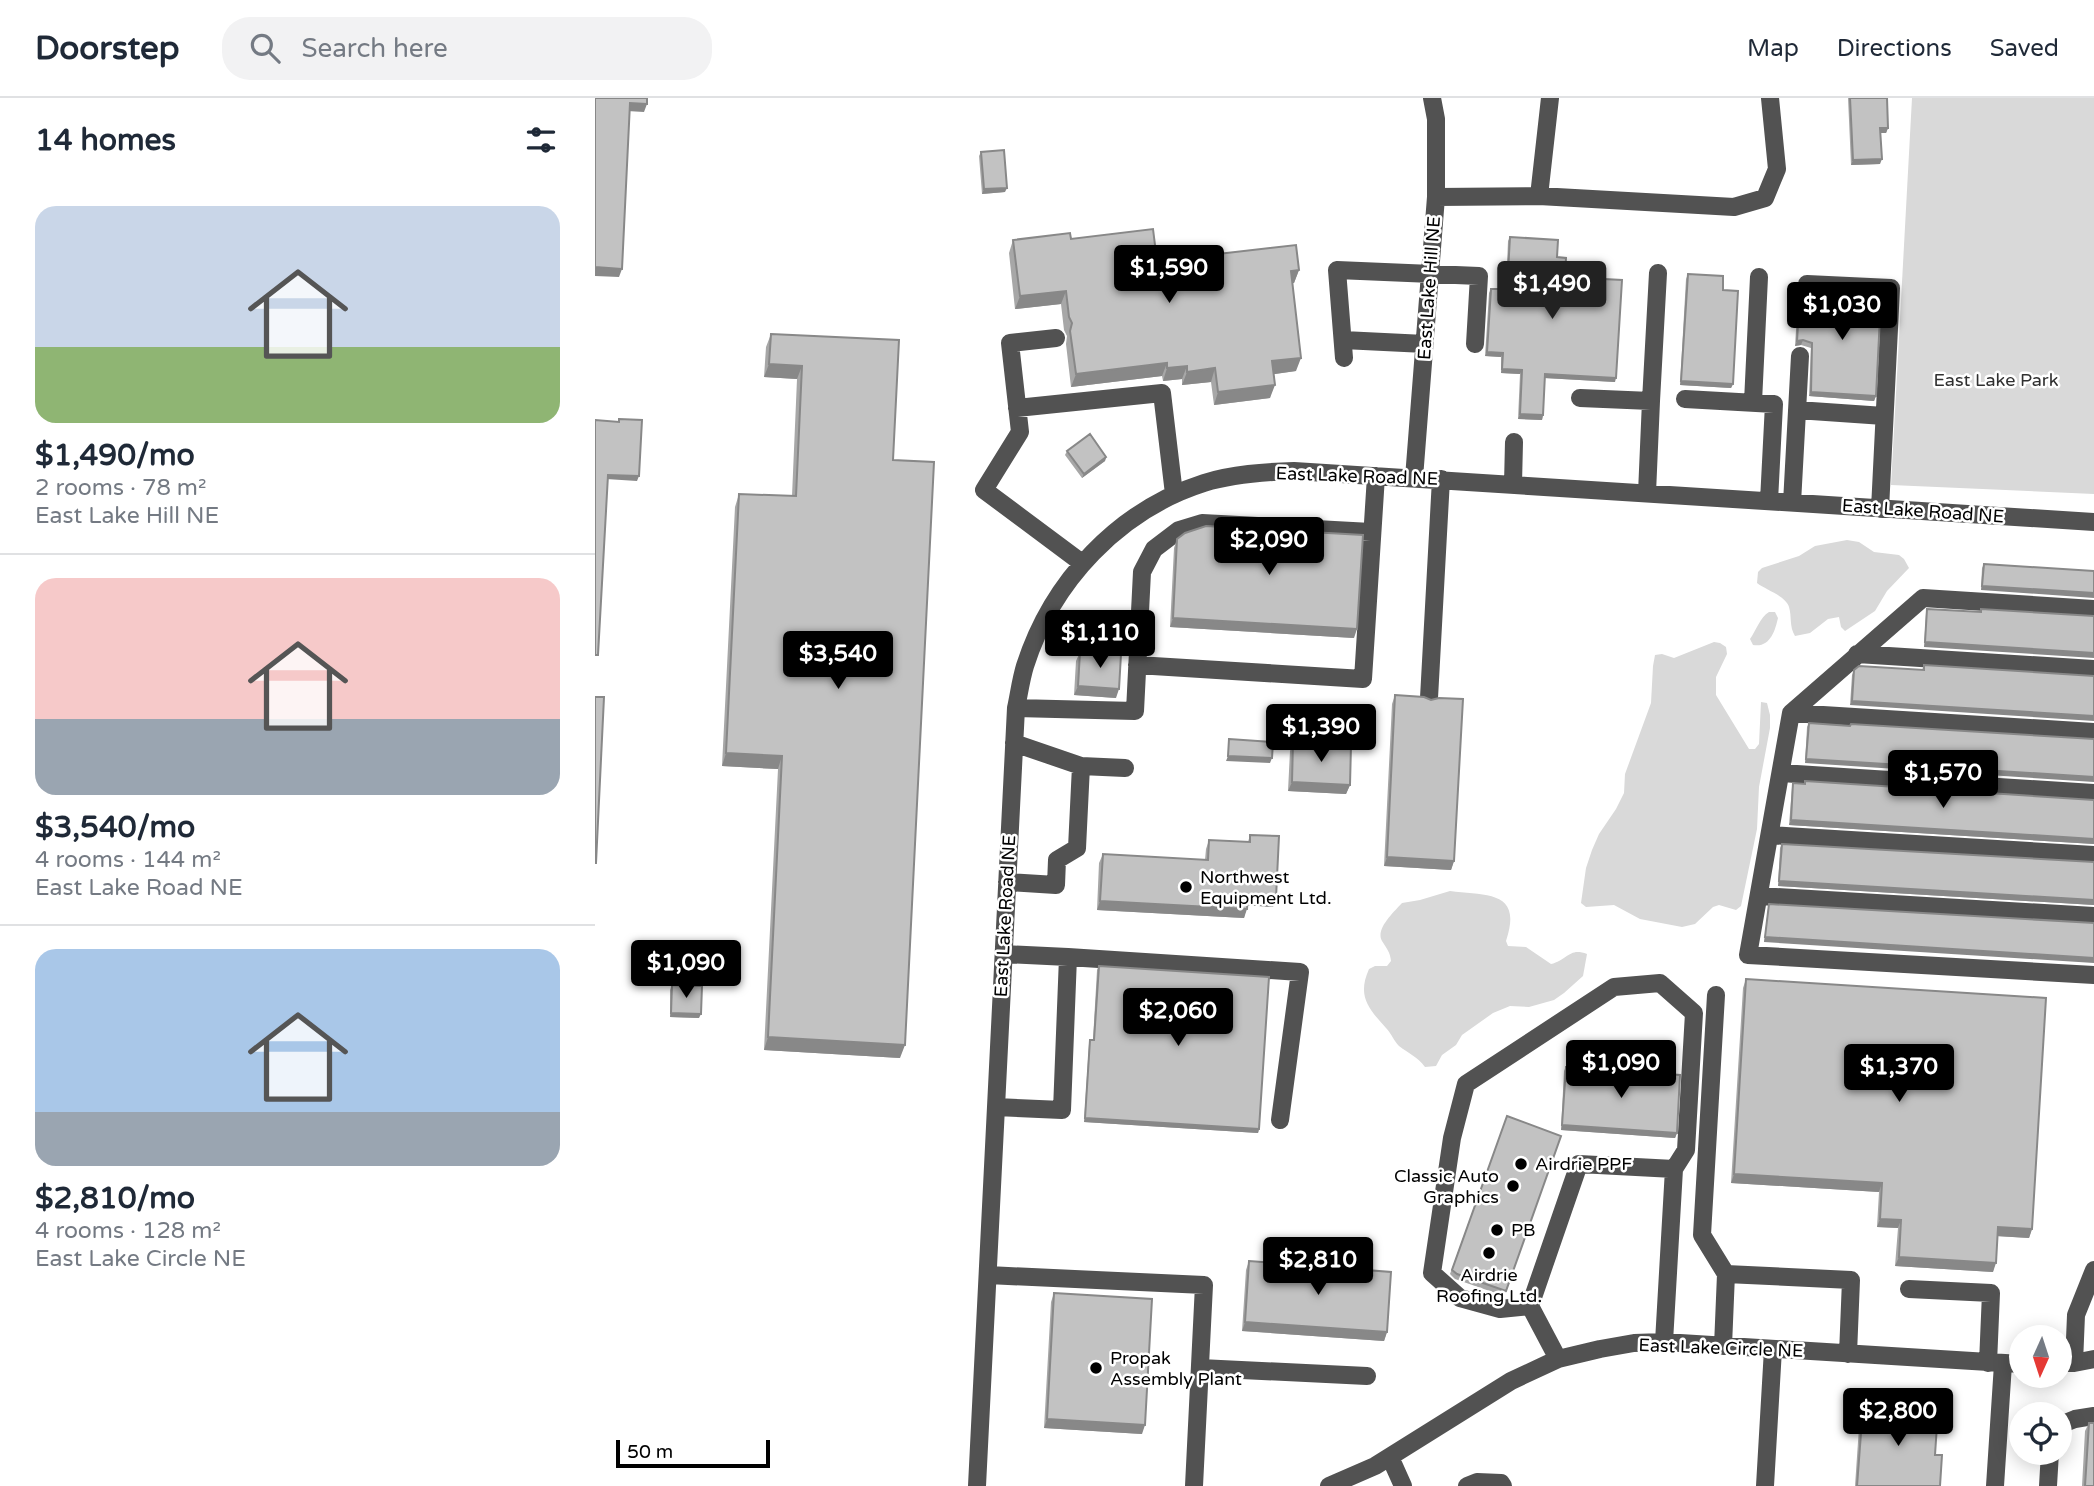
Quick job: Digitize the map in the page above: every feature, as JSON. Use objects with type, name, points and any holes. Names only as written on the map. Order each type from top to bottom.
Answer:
[{"type":"street","name":"East Lake Hill NE","points":[[1414,478],[1436,197],[1436,119],[1432,98]]},
{"type":"street","points":[[1539,196],[1550,98]]},
{"type":"street","points":[[1436,197],[1539,196],[1734,207],[1765,198],[1777,169],[1770,98]]},
{"type":"street","points":[[1425,344],[1344,349],[1337,270],[1479,276],[1475,344]]},
{"type":"street","points":[[1647,493],[1658,273]]},
{"type":"street","points":[[1753,402],[1759,277]]},
{"type":"street","points":[[1807,284],[1891,288],[1879,509]]},
{"type":"street","points":[[1056,338],[1010,343],[1020,432],[984,490],[1082,563]]},
{"type":"street","points":[[1792,503],[1800,356]]},
{"type":"street","points":[[1017,408],[1162,393],[1174,494]]},
{"type":"street","points":[[1580,398],[1651,401]]},
{"type":"street","points":[[1685,399],[1775,404],[1769,501]]},
{"type":"street","points":[[1797,410],[1884,415]]},
{"type":"street","points":[[1513,484],[1514,442]]},
{"type":"street","name":"East Lake Road NE","points":[[977,1486],[1016,708],[1025,667],[1054,601],[1082,563],[1122,524],[1174,494],[1206,482],[1255,472],[1294,471],[2094,522]]},
{"type":"street","points":[[1137,665],[1363,679],[1376,475]]},
{"type":"street","points":[[1429,698],[1441,479]]},
{"type":"street","points":[[1016,708],[1135,711],[1142,572],[1154,549],[1179,530],[1202,523],[1371,532]]},
{"type":"street","points":[[2094,609],[1923,598],[1791,713],[1748,955],[2094,975]]},
{"type":"street","points":[[1857,654],[2094,669]]},
{"type":"street","points":[[1791,713],[2094,732]]},
{"type":"street","points":[[1014,743],[1081,766],[1125,768]]},
{"type":"street","points":[[1007,882],[1056,885],[1057,860],[1077,848],[1081,766]]},
{"type":"street","points":[[1780,773],[2094,793]]},
{"type":"street","points":[[1770,835],[2094,855]]},
{"type":"street","points":[[1759,896],[2094,916]]},
{"type":"street","points":[[1004,954],[1300,972],[1280,1121]]},
{"type":"street","points":[[996,1107],[1062,1110],[1069,957]]},
{"type":"street","points":[[1530,1306],[1500,1309],[1460,1298],[1432,1273],[1452,1138],[1466,1084],[1614,987],[1661,983],[1694,1013],[1686,1150],[1674,1169],[1664,1342]]},
{"type":"street","points":[[1716,995],[1702,1235],[1726,1274],[1723,1346]]},
{"type":"street","points":[[1558,1359],[1530,1306],[1579,1164],[1674,1169]]},
{"type":"street","points":[[1726,1274],[1851,1280],[1848,1354]]},
{"type":"street","points":[[988,1275],[1204,1285],[1194,1486]]},
{"type":"street","points":[[2072,1336],[2076,1315],[2092,1278]]},
{"type":"street","points":[[1909,1289],[1991,1293],[1995,1363],[1995,1486]]},
{"type":"street","name":"East Lake Circle NE","points":[[1329,1486],[1390,1457],[1511,1381],[1558,1359],[1600,1349],[1634,1343],[1664,1342],[2009,1364]]},
{"type":"street","points":[[1765,1486],[1773,1349]]},
{"type":"street","points":[[2072,1362],[2094,1359]]},
{"type":"street","points":[[1200,1368],[1367,1376]]},
{"type":"street","points":[[2072,1420],[2094,1416]]},
{"type":"street","points":[[1390,1457],[1403,1486]]},
{"type":"street","points":[[2048,1486],[2049,1465]]},
{"type":"street","points":[[1467,1486],[1477,1482],[1501,1483],[1503,1486]]},
{"type":"green space","name":"East Lake Park","points":[[1912,98],[2094,98],[2094,494],[1891,485]]},
{"type":"green space","points":[[1847,540],[1859,542],[1874,552],[1899,555],[1909,568],[1887,591],[1875,611],[1845,631],[1841,627],[1839,617],[1828,619],[1810,633],[1795,636],[1787,603],[1757,583],[1758,572],[1762,568],[1799,556],[1815,546]]},
{"type":"green space","points":[[1769,612],[1775,612],[1778,618],[1773,633],[1764,644],[1753,645],[1750,639]]},
{"type":"green space","points":[[1714,642],[1726,647],[1727,654],[1716,677],[1716,695],[1749,749],[1755,749],[1759,744],[1761,702],[1767,703],[1770,715],[1759,787],[1757,829],[1741,906],[1736,910],[1719,905],[1713,907],[1695,924],[1682,927],[1640,919],[1614,905],[1586,907],[1581,903],[1586,868],[1599,834],[1624,793],[1625,774],[1651,703],[1655,655],[1674,658]]},
{"type":"green space","points":[[1450,891],[1488,896],[1506,904],[1510,912],[1506,941],[1508,946],[1526,947],[1551,964],[1572,953],[1587,954],[1583,976],[1554,1000],[1529,1007],[1510,1006],[1493,1013],[1462,1035],[1456,1045],[1442,1055],[1436,1066],[1425,1067],[1399,1046],[1374,1014],[1366,1001],[1364,987],[1369,969],[1387,966],[1391,961],[1382,941],[1381,931],[1402,903]]},
{"type":"building","points":[[595,98],[647,98],[647,104],[630,103],[622,269],[595,267]]},
{"type":"building","points":[[1850,98],[1887,98],[1888,128],[1880,128],[1882,159],[1853,160]]},
{"type":"building","points":[[1004,150],[1007,188],[984,189],[981,152]]},
{"type":"building","points":[[1153,229],[1157,261],[1296,245],[1299,270],[1291,271],[1301,358],[1272,361],[1275,385],[1218,392],[1215,368],[1187,372],[1187,366],[1167,368],[1167,363],[1076,374],[1070,331],[1072,323],[1066,291],[1020,296],[1013,240],[1070,233],[1071,239]]},
{"type":"building","points":[[1510,237],[1558,240],[1557,257],[1566,258],[1565,277],[1622,280],[1616,378],[1545,374],[1543,415],[1520,414],[1522,370],[1502,369],[1503,353],[1487,352],[1491,289],[1507,289]]},
{"type":"building","points":[[1688,274],[1723,276],[1723,290],[1738,291],[1733,384],[1681,381]]},
{"type":"building","points":[[1800,292],[1881,297],[1876,396],[1811,392],[1812,343],[1797,341]]},
{"type":"building","points":[[771,334],[899,340],[893,460],[934,462],[905,1045],[768,1037],[782,756],[726,753],[739,494],[796,496],[802,366],[769,364]]},
{"type":"building","points":[[619,419],[642,420],[639,476],[608,475],[598,655],[595,655],[595,420],[619,422]]},
{"type":"building","points":[[1090,434],[1106,457],[1084,474],[1067,451]]},
{"type":"building","points":[[1206,526],[1363,535],[1357,629],[1173,618],[1177,539],[1185,533]]},
{"type":"building","points":[[1984,564],[2094,571],[2094,593],[1982,586]]},
{"type":"building","points":[[1927,609],[1981,612],[1981,609],[2094,616],[2094,653],[1925,642]]},
{"type":"building","points":[[1080,652],[1121,654],[1119,689],[1078,686]]},
{"type":"building","points":[[1924,665],[2094,676],[2094,716],[1852,701],[1854,670],[1859,666],[1924,670]]},
{"type":"building","points":[[1395,695],[1431,700],[1463,699],[1454,861],[1387,857]]},
{"type":"building","points":[[595,697],[604,697],[596,863],[595,863]]},
{"type":"building","points":[[1809,723],[2094,739],[2094,777],[1806,759]]},
{"type":"building","points":[[1229,739],[1273,742],[1272,758],[1228,756]]},
{"type":"building","points":[[1293,742],[1351,745],[1350,785],[1292,782]]},
{"type":"building","points":[[1805,781],[2094,800],[2094,839],[1791,820],[1793,783],[1805,784]]},
{"type":"building","name":"Northwest Equipment Ltd.","points":[[1250,835],[1279,836],[1276,898],[1248,896],[1247,909],[1100,901],[1103,854],[1208,860],[1209,840],[1250,842]]},
{"type":"building","points":[[1782,844],[2094,862],[2094,900],[1779,881]]},
{"type":"building","points":[[1769,904],[2094,923],[2094,958],[1765,937]]},
{"type":"building","points":[[1099,966],[1269,977],[1259,1129],[1085,1118],[1090,1040],[1094,1040]]},
{"type":"building","points":[[1746,979],[2046,998],[2032,1229],[1998,1227],[1996,1263],[1899,1257],[1901,1220],[1880,1219],[1882,1183],[1734,1174]]},
{"type":"building","points":[[672,985],[702,986],[701,1014],[671,1013]]},
{"type":"building","points":[[1566,1067],[1680,1075],[1677,1133],[1562,1125]]},
{"type":"building","points":[[1507,1116],[1561,1136],[1506,1291],[1452,1270]]},
{"type":"building","points":[[1249,1261],[1391,1272],[1387,1332],[1245,1322]]},
{"type":"building","name":"Propak Assembly Plant","points":[[1054,1293],[1152,1299],[1145,1425],[1047,1419]]},
{"type":"building","points":[[1874,1397],[1916,1400],[1915,1423],[1937,1425],[1935,1455],[1942,1455],[1940,1486],[1857,1486],[1862,1420],[1873,1421]]},
{"type":"building","points":[[2089,1423],[2094,1423],[2094,1486],[2085,1486]]},
{"type":"place","name":"Northwest Equipment Ltd.","points":[[1186,887]]},
{"type":"place","name":"Airdrie PPF","points":[[1521,1164]]},
{"type":"place","name":"Classic Auto Graphics","points":[[1513,1186]]},
{"type":"place","name":"PB","points":[[1497,1230]]},
{"type":"place","name":"Airdrie Roofing Ltd.","points":[[1489,1253]]},
{"type":"place","name":"Propak Assembly Plant","points":[[1096,1368]]}]
